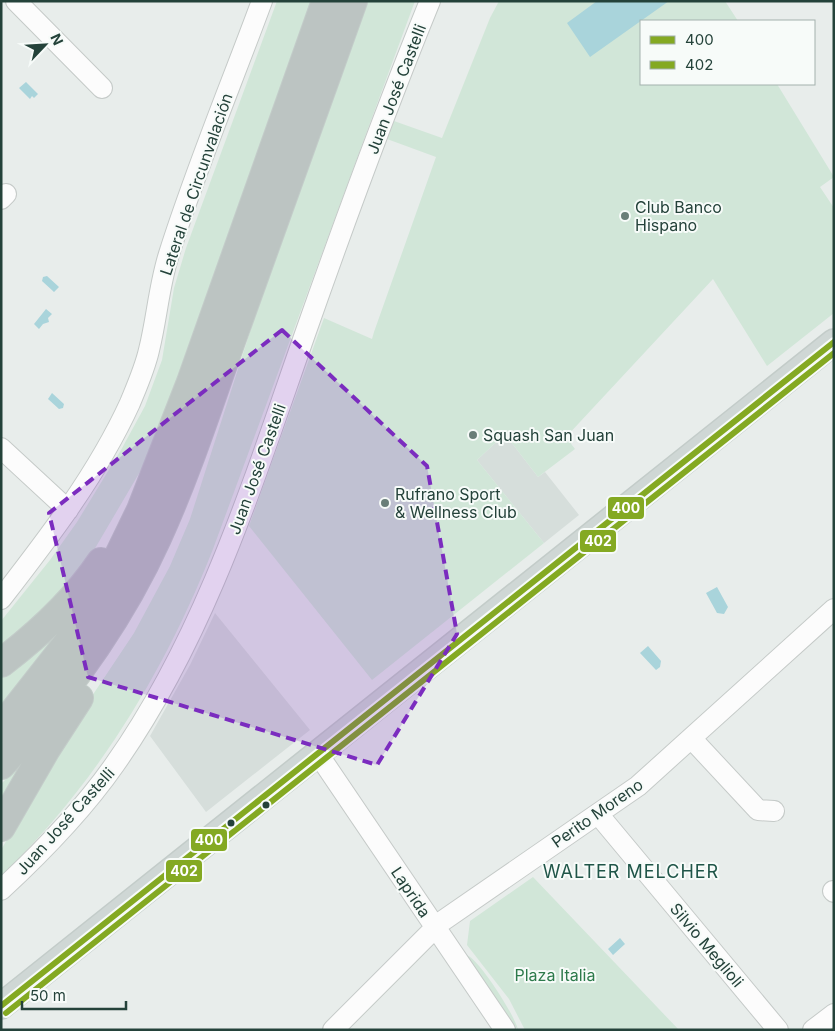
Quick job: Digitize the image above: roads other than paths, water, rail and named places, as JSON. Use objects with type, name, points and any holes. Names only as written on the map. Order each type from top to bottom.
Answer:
[{"type":"highway","points":[[1,728],[60,655],[95,601],[130,536],[158,469],[326,1]]},
{"type":"highway","points":[[1,765],[69,686],[128,593],[157,539],[205,416],[353,1]]},
{"type":"highway","points":[[1,827],[46,748],[122,631],[154,572],[174,524],[205,416]]},
{"type":"highway","points":[[1,663],[42,630],[82,587],[106,554],[158,469]]},
{"type":"main road","points":[[1,1006],[834,342]]},
{"type":"street","points":[[16,1],[102,88]]},
{"type":"street","name":"Lateral de Circunvalación","points":[[1,599],[68,510],[118,427],[134,393],[149,350],[157,302],[168,255],[262,1]]},
{"type":"street","name":"Juan José Castelli","points":[[1,890],[54,837],[115,765],[148,713],[187,643],[224,557],[363,172],[430,1]]},
{"type":"street","points":[[4,457],[68,510]]},
{"type":"street","name":"Perito Moreno","points":[[333,1030],[435,928],[638,786],[834,609]]},
{"type":"street","points":[[691,738],[758,810],[774,811]]},
{"type":"street","name":"Laprida","points":[[318,754],[505,1030]]},
{"type":"street","name":"Silvio Meglioli","points":[[598,814],[778,1030]]},
{"type":"street","points":[[813,1030],[834,1014]]},
{"type":"water","points":[[597,1],[669,1],[590,57],[567,23]]},
{"type":"water","points":[[26,82],[38,94],[34,98],[32,96],[30,99],[19,88]]},
{"type":"water","points":[[47,276],[59,287],[54,292],[42,281],[43,277]]},
{"type":"water","points":[[46,309],[52,314],[48,318],[49,322],[43,324],[39,329],[34,324]]},
{"type":"water","points":[[52,393],[64,404],[63,408],[59,409],[48,399]]},
{"type":"water","points":[[717,587],[728,607],[724,614],[717,613],[706,593]]},
{"type":"water","points":[[648,646],[661,661],[660,667],[656,670],[640,653]]},
{"type":"water","points":[[620,938],[625,944],[613,955],[608,949]]},
{"type":"place","name":"Club Banco Hispano","points":[[625,216]]},
{"type":"place","name":"Squash San Juan","points":[[473,435]]},
{"type":"place","name":"Rufrano Sport & Wellness Club","points":[[385,503]]},
{"type":"district","name":"WALTER MELCHER","points":[[631,872]]},
{"type":"park label","name":"Plaza Italia","points":[[555,975]]}]
